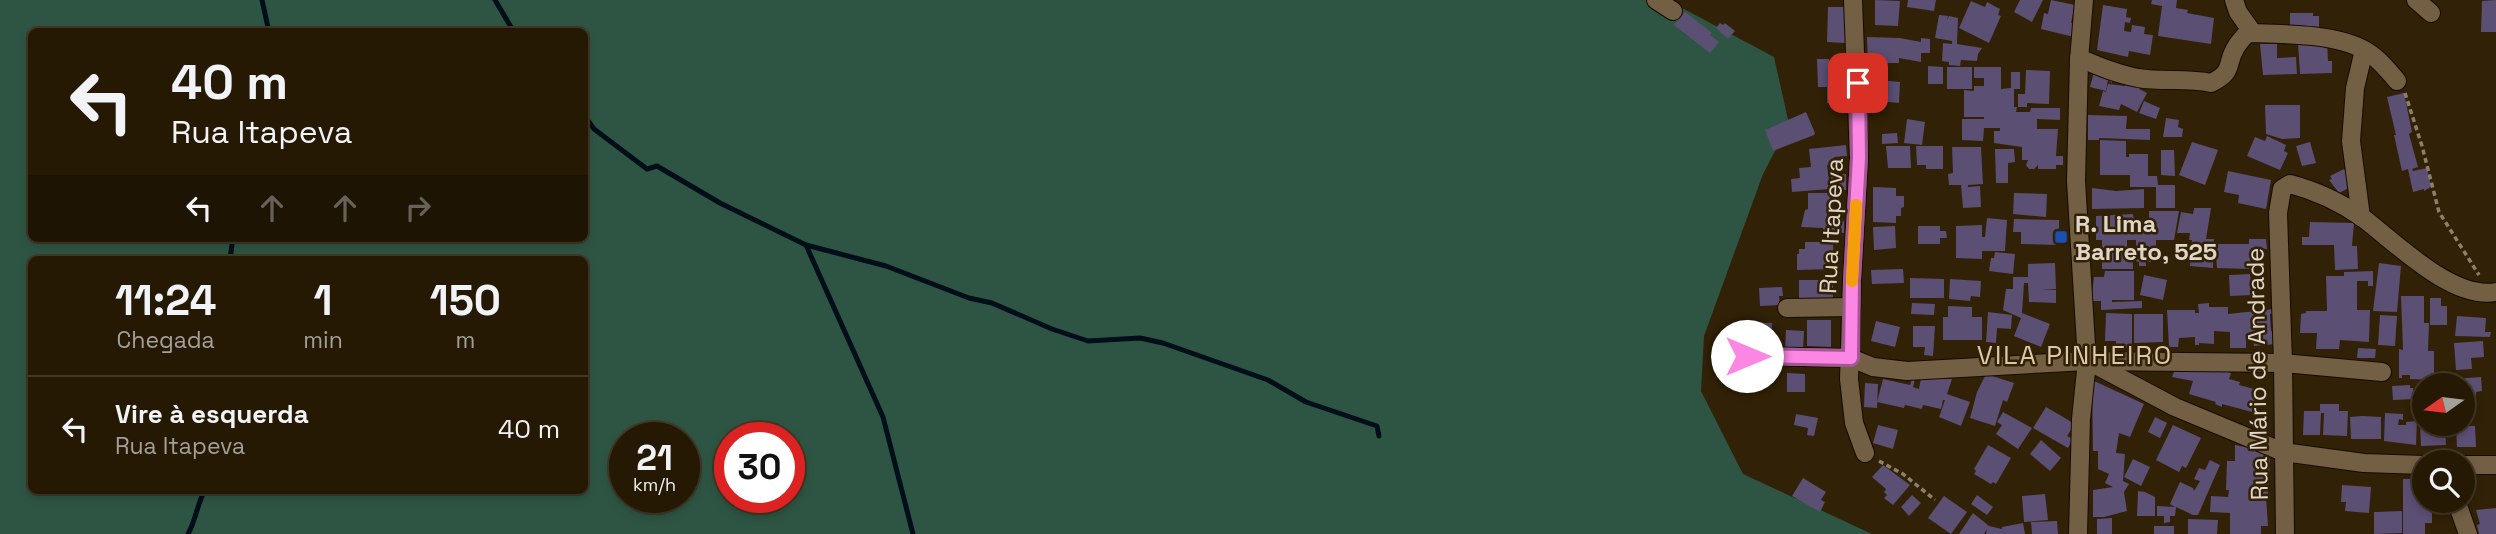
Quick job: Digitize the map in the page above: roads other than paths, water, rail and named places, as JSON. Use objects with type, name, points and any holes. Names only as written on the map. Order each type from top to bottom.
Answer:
[{"type":"street","points":[[1656,0],[1673,11]]},
{"type":"street","name":"Rua Itapeva","points":[[1853,0],[1859,158],[1849,380],[1854,424],[1865,453]]},
{"type":"street","points":[[2078,534],[2081,419],[2087,361],[2076,181],[2079,58],[2084,0]]},
{"type":"street","points":[[2235,0],[2238,12],[2253,33]]},
{"type":"street","points":[[2416,0],[2431,13]]},
{"type":"street","points":[[2079,58],[2137,78],[2193,79],[2211,83],[2229,70],[2235,47],[2247,33],[2279,34],[2341,41],[2364,50],[2382,63],[2397,81]]},
{"type":"street","points":[[2364,50],[2355,88],[2351,141],[2361,217],[2417,262],[2470,292],[2495,293]]},
{"type":"street","name":"Rua Mário de Andrade","points":[[2285,534],[2278,213],[2282,189],[2290,184],[2318,191],[2361,217]]},
{"type":"street","points":[[1787,308],[1851,307]]},
{"type":"street","points":[[1747,356],[1851,358],[1873,367],[1907,371],[2087,361],[2283,363],[2382,372]]},
{"type":"street","points":[[2087,361],[2175,407],[2283,452],[2364,463],[2412,465]]},
{"type":"street","points":[[2475,465],[2496,465]]},
{"type":"street","points":[[2461,513],[2468,534]]},
{"type":"waterway","points":[[262,0],[268,28]]},
{"type":"waterway","points":[[495,0],[512,28]]},
{"type":"waterway","points":[[588,121],[594,129],[647,169],[657,166],[720,203],[806,245],[886,266],[969,298],[992,303],[1088,341],[1140,338],[1163,343],[1268,380],[1306,402],[1377,426],[1379,436]]},
{"type":"waterway","points":[[230,256],[232,242]]},
{"type":"waterway","points":[[806,245],[883,417],[913,534]]},
{"type":"waterway","points":[[188,534],[203,494]]},
{"type":"place","name":"R. Lima Barreto, 525","points":[[2061,237]]},
{"type":"district","name":"VILA PINHEIRO","points":[[2075,355]]}]
